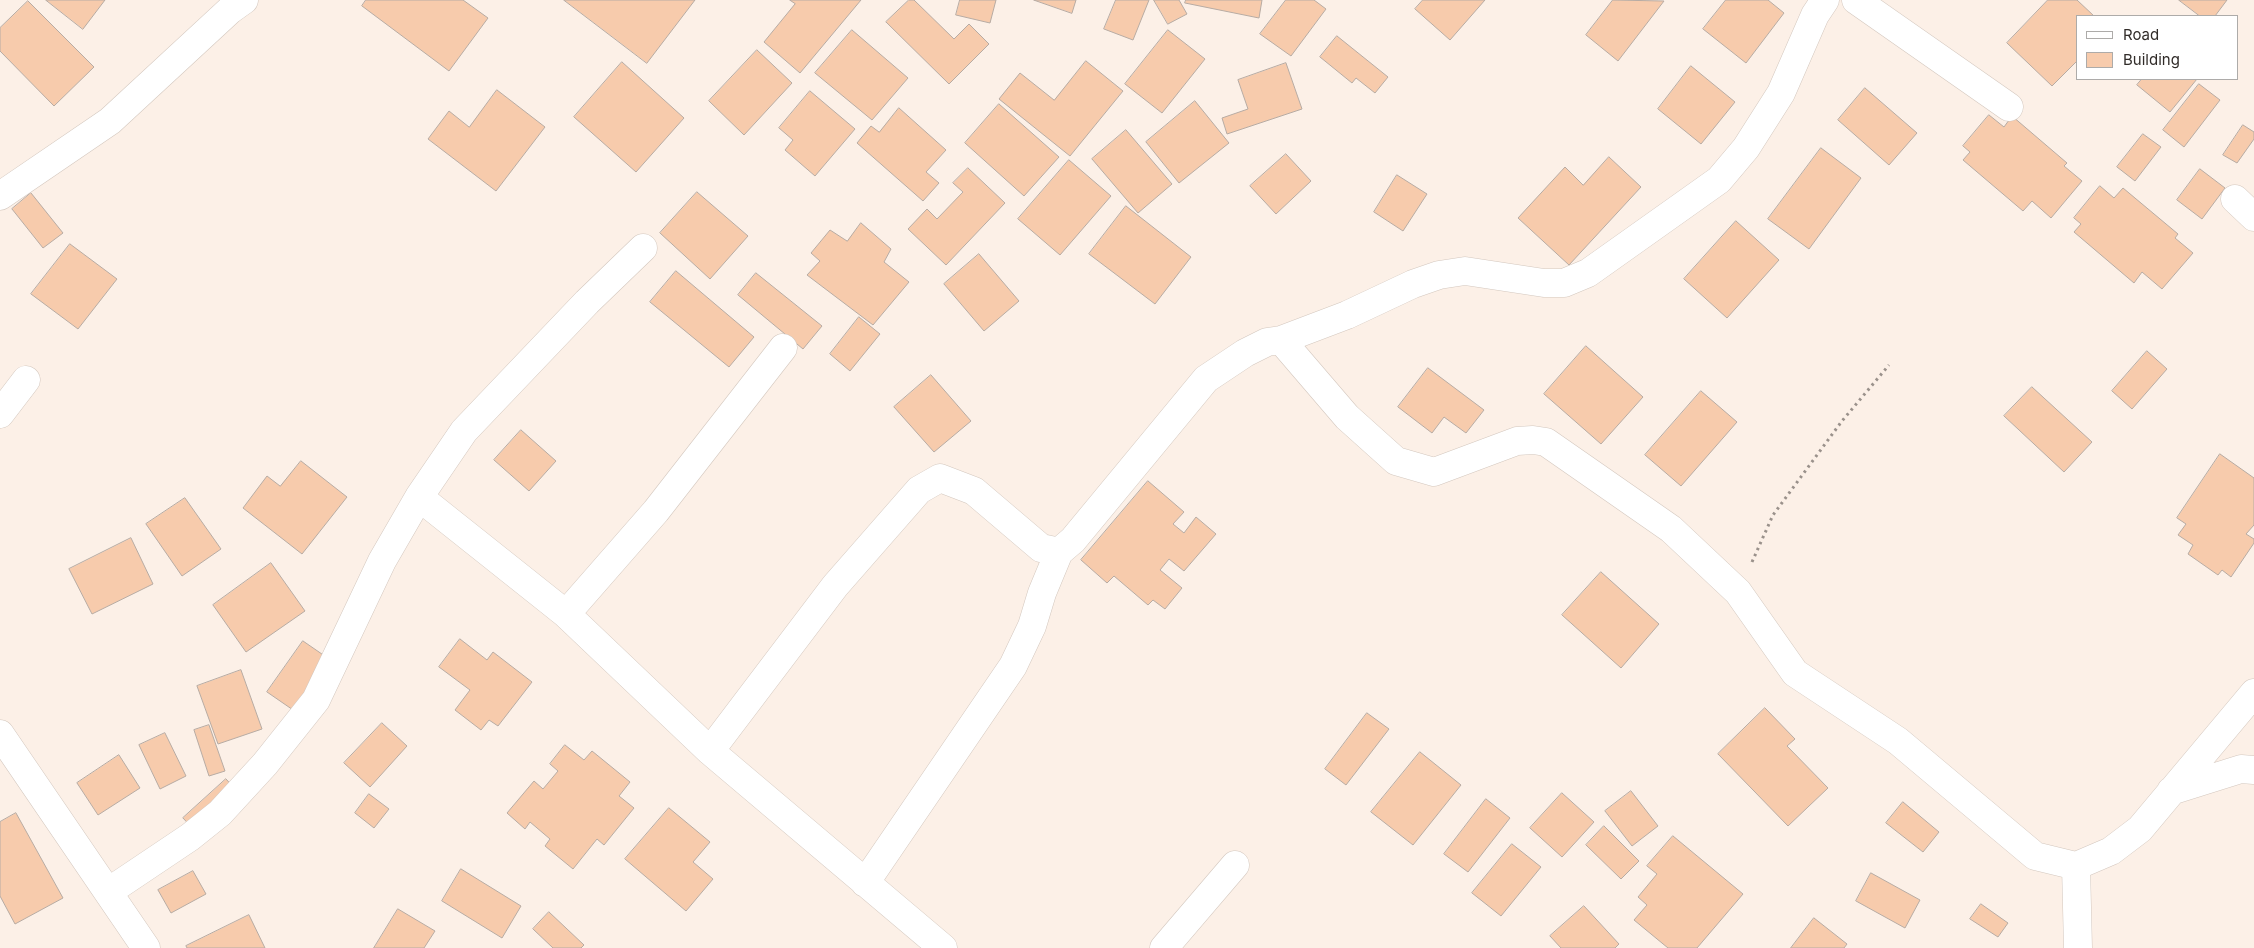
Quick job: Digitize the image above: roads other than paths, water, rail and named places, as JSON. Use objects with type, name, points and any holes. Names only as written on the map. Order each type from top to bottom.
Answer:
[{"type":"street","points":[[0,196],[110,121],[230,10],[244,0]]},
{"type":"street","points":[[1856,0],[2008,107]]},
{"type":"street","points":[[865,883],[1013,666],[1032,626],[1042,593],[1059,552],[1073,540],[1206,379],[1245,353],[1268,342],[1281,340],[1347,315],[1439,274],[1465,271],[1544,284],[1564,283],[1588,273],[1719,180],[1746,148],[1781,93],[1812,5]]},
{"type":"street","points":[[108,892],[190,837],[220,813],[265,764],[316,700],[382,561],[419,497],[464,430],[587,302],[643,248]]},
{"type":"street","points":[[1281,340],[1347,417],[1396,461],[1434,472],[1517,441],[1533,440],[1546,442],[1670,529],[1738,592],[1795,673],[1898,742],[2035,856],[2076,866],[2112,852],[2140,828],[2251,702]]},
{"type":"street","points":[[566,614],[656,511],[783,348]]},
{"type":"street","points":[[0,414],[26,380]]},
{"type":"street","points":[[710,751],[835,586],[919,490],[940,478],[974,491],[1041,548],[1059,552]]},
{"type":"street","points":[[419,497],[566,614],[710,751],[943,948]]},
{"type":"street","points":[[0,734],[146,948]]},
{"type":"street","points":[[2171,791],[2241,769],[2254,770]]},
{"type":"street","points":[[1164,948],[1235,865]]},
{"type":"street","points":[[2076,866],[2078,948]]}]
